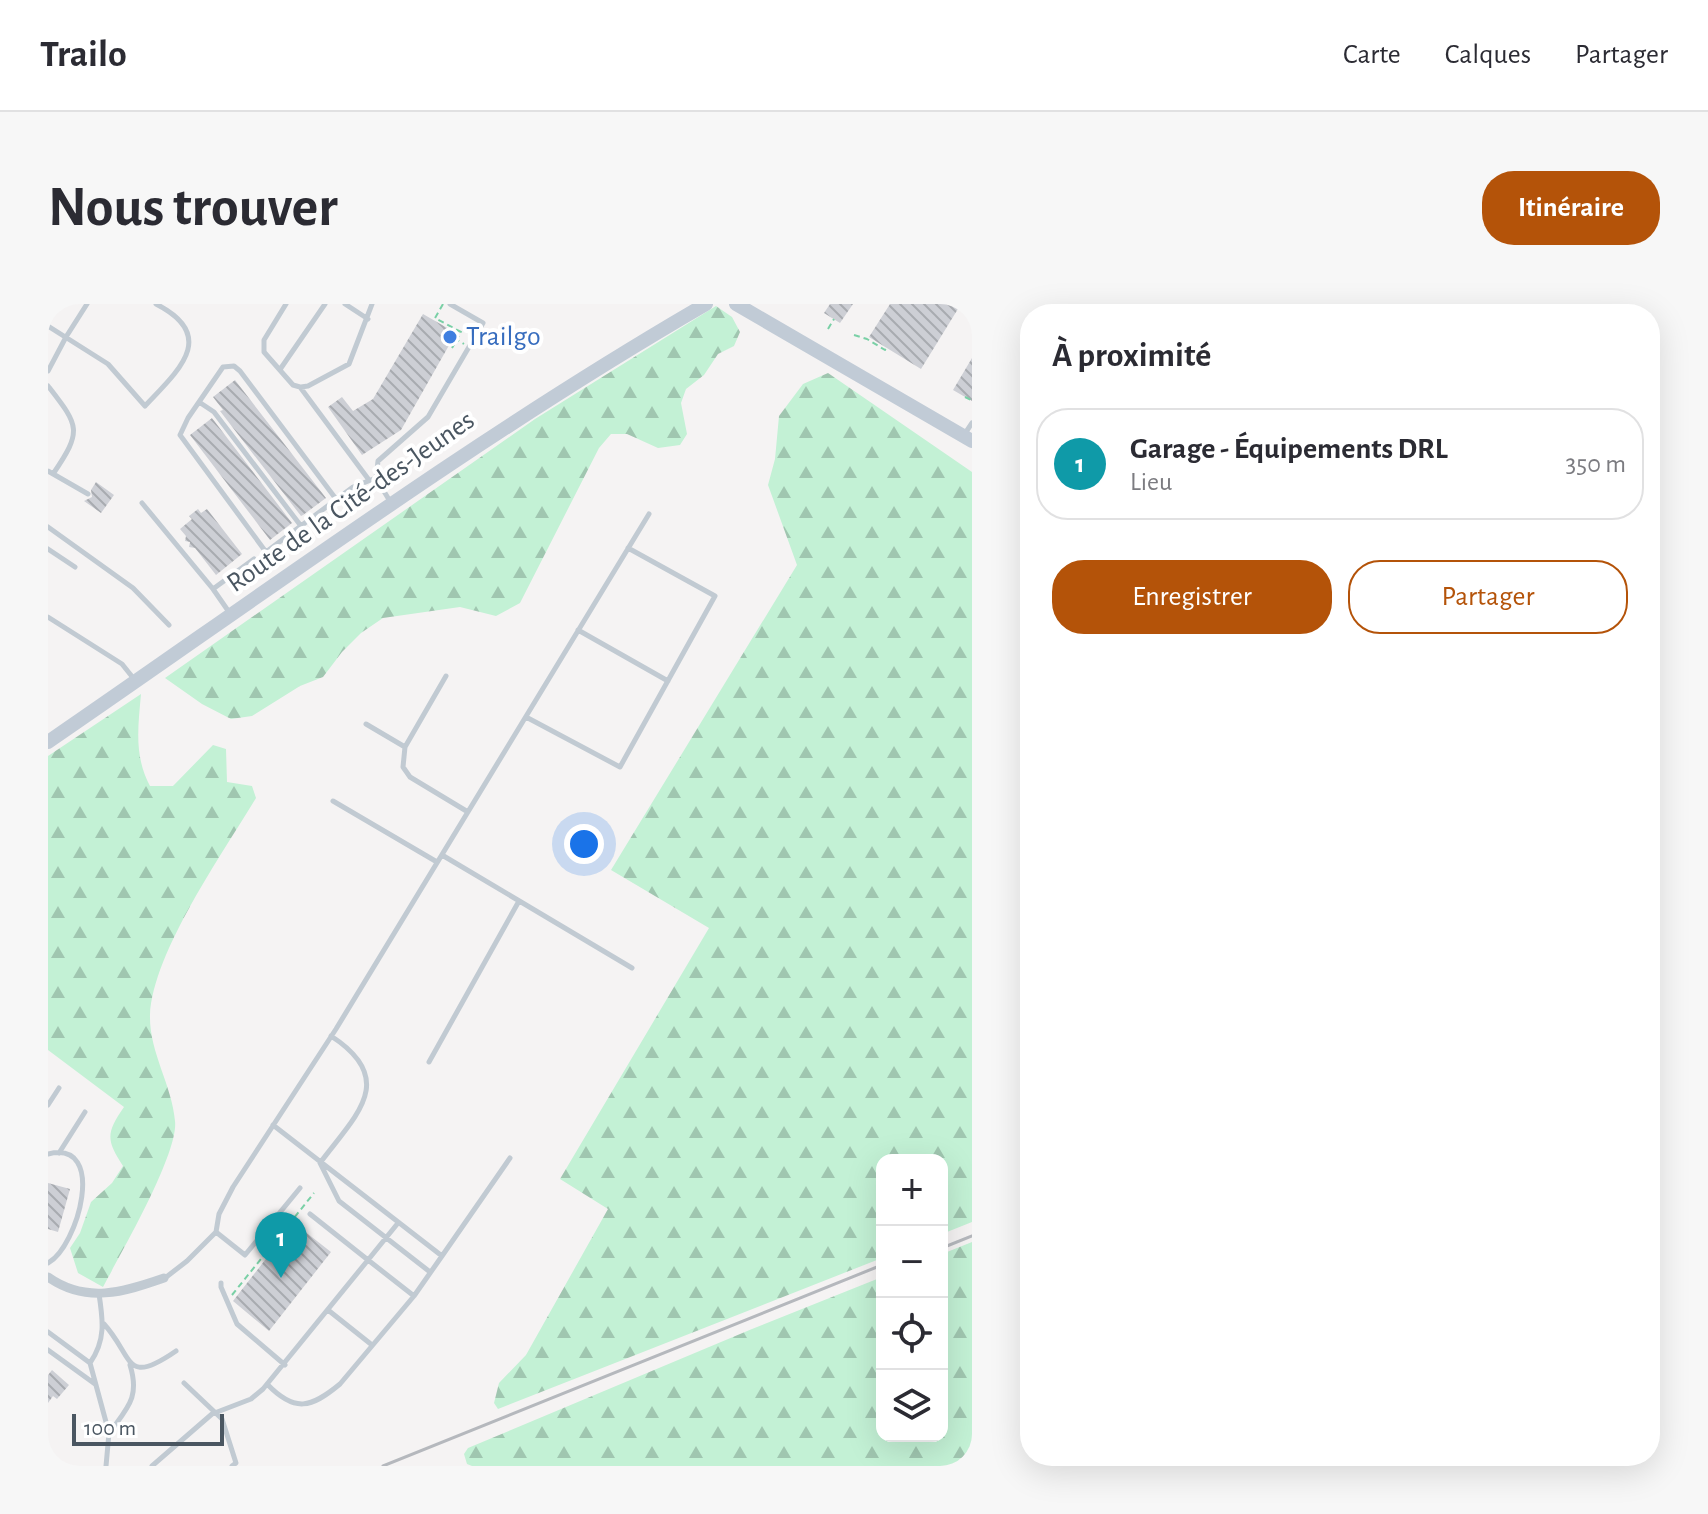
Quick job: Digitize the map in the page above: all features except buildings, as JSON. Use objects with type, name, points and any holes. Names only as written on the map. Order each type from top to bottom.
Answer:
[{"type":"main road","name":"Route de la Cité-des-Jeunes","points":[[48,742],[551,397],[706,304]]},
{"type":"main road","points":[[736,304],[969,433]]},
{"type":"street","points":[[48,1277],[67,1288],[99,1294],[123,1291],[164,1278]]},
{"type":"lane","points":[[48,371],[87,304]]},
{"type":"lane","points":[[48,326],[108,364],[145,406],[177,373],[185,361],[189,346],[185,327],[178,318],[156,304]]},
{"type":"lane","points":[[286,304],[263,346],[293,385],[300,387],[308,386],[349,364],[372,304]]},
{"type":"lane","points":[[281,368],[325,304]]},
{"type":"lane","points":[[345,304],[368,319]]},
{"type":"lane","points":[[372,479],[382,455],[428,417],[483,323],[450,304]]},
{"type":"lane","points":[[336,499],[234,366],[229,365],[219,371],[180,435],[266,552],[353,487],[372,479]]},
{"type":"lane","points":[[48,386],[64,405],[75,428],[68,452],[50,472],[88,494]]},
{"type":"lane","points":[[300,387],[392,504]]},
{"type":"lane","points":[[199,402],[214,412],[301,526]]},
{"type":"lane","points":[[142,503],[213,589],[231,616]]},
{"type":"lane","points":[[164,1278],[187,1261],[216,1232],[224,1202],[331,1036],[649,514]]},
{"type":"lane","points":[[48,527],[127,582],[169,625]]},
{"type":"lane","points":[[526,717],[620,767],[715,596],[628,548]]},
{"type":"lane","points":[[48,549],[75,567]]},
{"type":"lane","points":[[213,589],[254,559]]},
{"type":"lane","points":[[48,617],[119,662],[136,681]]},
{"type":"lane","points":[[578,630],[668,681]]},
{"type":"lane","points":[[446,676],[405,747],[403,767],[410,777],[468,812]]},
{"type":"lane","points":[[366,724],[405,747]]},
{"type":"lane","points":[[333,801],[437,862]]},
{"type":"lane","points":[[442,855],[632,968]]},
{"type":"lane","points":[[429,1062],[519,901]]},
{"type":"lane","points":[[320,1163],[363,1105],[368,1093],[369,1080],[363,1065],[331,1036]]},
{"type":"lane","points":[[48,1105],[59,1088]]},
{"type":"lane","points":[[59,1153],[85,1112]]},
{"type":"lane","points":[[273,1125],[442,1256]]},
{"type":"lane","points":[[48,1154],[71,1156],[78,1163],[83,1185],[73,1228],[56,1258],[48,1263]]},
{"type":"lane","points":[[267,1384],[288,1402],[298,1405],[313,1402],[340,1384],[414,1296],[510,1158]]},
{"type":"lane","points":[[320,1163],[339,1201],[430,1272]]},
{"type":"lane","points":[[216,1232],[245,1255],[300,1188]]},
{"type":"lane","points":[[310,1214],[414,1296]]},
{"type":"lane","points":[[152,1466],[217,1412],[251,1399],[267,1384],[398,1223]]},
{"type":"lane","points":[[221,1283],[237,1324],[285,1365]]},
{"type":"lane","points":[[90,1363],[101,1343],[104,1324],[99,1294]]},
{"type":"lane","points":[[328,1310],[372,1345]]},
{"type":"lane","points":[[104,1324],[130,1365],[136,1386],[109,1433]]},
{"type":"lane","points":[[48,1332],[90,1363],[109,1433],[106,1466]]},
{"type":"lane","points":[[48,1350],[95,1384]]},
{"type":"lane","points":[[130,1365],[136,1368],[151,1366],[176,1351]]},
{"type":"lane","points":[[184,1383],[222,1419],[236,1463],[232,1466]]},
{"type":"path","points":[[443,304],[435,319],[461,332],[452,348]]},
{"type":"path","points":[[828,329],[834,319]]},
{"type":"path","points":[[854,335],[885,350],[886,347]]},
{"type":"path","points":[[965,397],[972,400]]},
{"type":"path","points":[[230,1298],[314,1193]]},
{"type":"green space","points":[[716,306],[732,317],[740,332],[734,346],[718,354],[704,375],[686,389],[681,403],[687,434],[680,445],[658,448],[627,434],[611,434],[599,448],[520,603],[496,616],[460,607],[383,618],[361,633],[323,677],[300,686],[252,716],[231,719],[202,704],[165,678],[535,419]]},
{"type":"green space","points":[[828,373],[972,472],[972,1222],[948,1232],[948,1154],[876,1154],[876,1260],[498,1409],[494,1403],[499,1383],[526,1355],[608,1209],[560,1179],[709,928],[611,870],[797,565],[768,485],[775,459],[779,416],[803,384]]},
{"type":"green space","points":[[141,694],[139,753],[150,786],[173,786],[213,745],[226,749],[227,782],[252,786],[256,798],[176,933],[154,990],[151,1029],[170,1094],[175,1121],[174,1136],[147,1204],[103,1287],[78,1273],[70,1248],[80,1233],[91,1202],[112,1183],[123,1166],[113,1149],[110,1136],[124,1107],[48,1050],[48,756]]},
{"type":"green space","points":[[972,1242],[972,1466],[467,1464],[464,1454],[468,1448],[876,1279],[876,1442],[948,1442],[948,1252]]},
{"type":"railway","points":[[948,1246],[972,1236]]},
{"type":"railway","points":[[383,1466],[876,1267]]},
{"type":"place","name":"Trailgo","points":[[450,337]]},
{"type":"place","name":"Garage - Équipements DRL","points":[[281,1278]]}]
